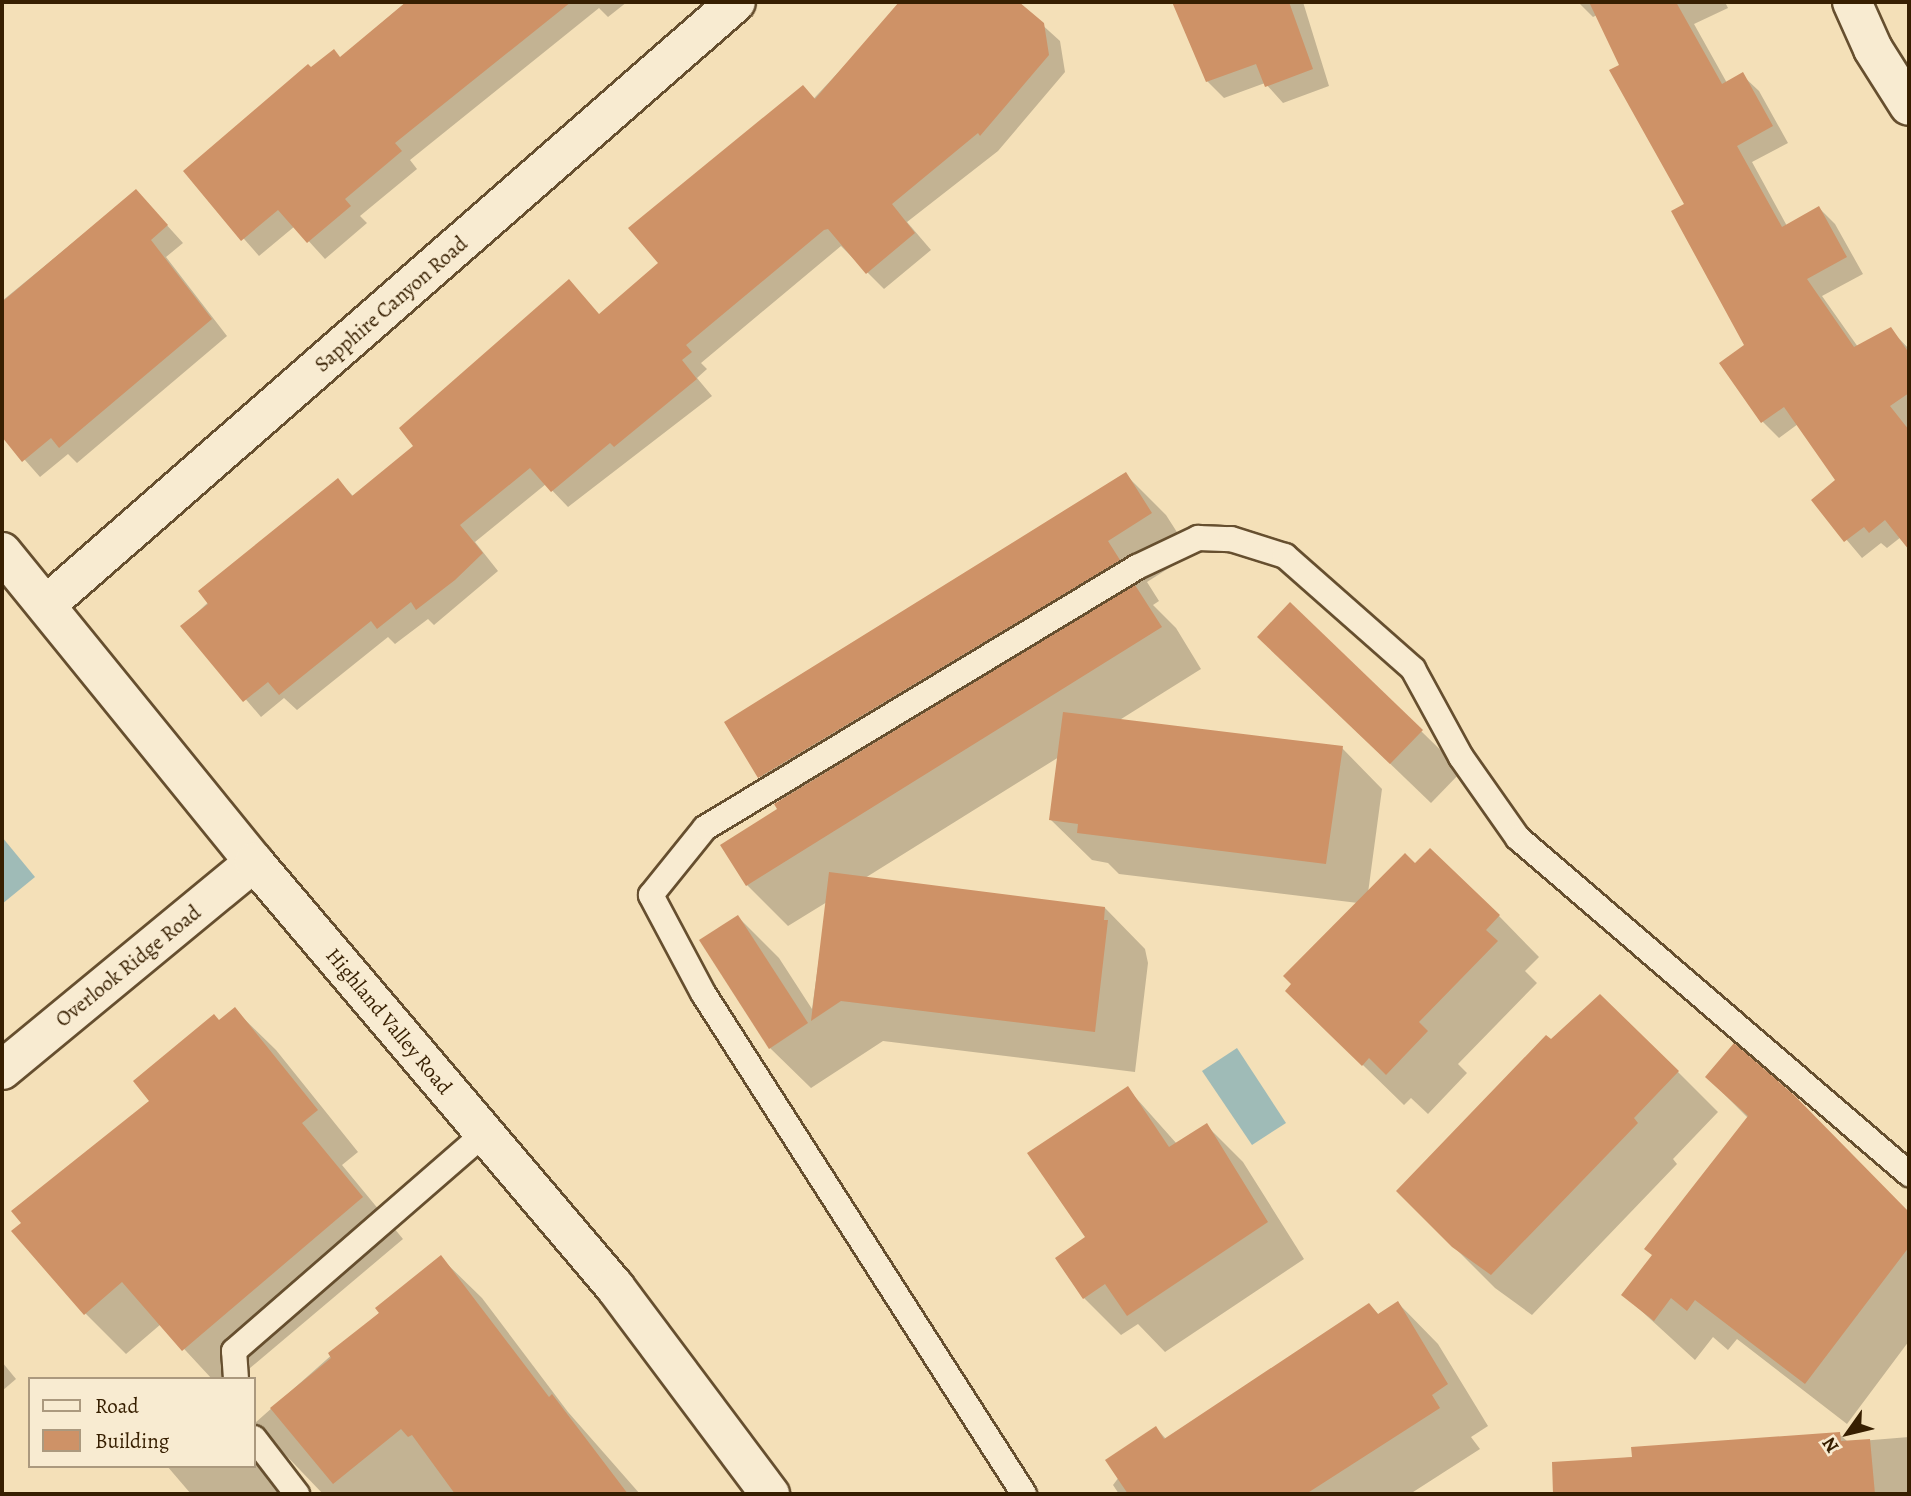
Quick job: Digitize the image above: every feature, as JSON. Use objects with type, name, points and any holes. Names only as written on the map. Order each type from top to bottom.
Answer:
[{"type":"street","name":"Sapphire Canyon Road","points":[[46,605],[736,2]]},
{"type":"street","points":[[1852,2],[1873,49],[1909,106]]},
{"type":"street","name":"Highland Valley Road","points":[[2,552],[254,862],[615,1287],[770,1494]]},
{"type":"street","name":"Overlook Ridge Road","points":[[2,1070],[254,862]]},
{"type":"lane","points":[[1024,1494],[703,992],[651,895],[705,828],[1137,568],[1198,538],[1231,539],[1285,556],[1413,669],[1461,757],[1518,838],[1909,1174]]},
{"type":"lane","points":[[236,1377],[234,1350],[484,1134]]},
{"type":"lane","points":[[256,1441],[298,1494]]},
{"type":"water","points":[[2,837],[35,877],[2,904]]},
{"type":"water","points":[[1237,1048],[1286,1123],[1252,1145],[1202,1071]]},
{"type":"building","points":[[406,2],[571,2],[395,143],[402,151],[345,199],[351,206],[307,243],[278,210],[241,241],[183,171],[308,64],[311,67],[334,49],[340,57]]},
{"type":"building","points":[[899,2],[1019,2],[1044,23],[1049,55],[980,136],[978,133],[892,204],[915,233],[866,274],[828,229],[824,230],[686,345],[692,352],[682,360],[697,379],[614,447],[610,443],[551,492],[530,468],[460,525],[483,553],[455,580],[416,610],[411,602],[377,629],[371,621],[279,695],[268,682],[243,702],[180,626],[208,604],[198,591],[338,478],[352,496],[413,446],[399,428],[569,279],[599,314],[658,263],[628,228],[803,85],[815,99]]},
{"type":"building","points":[[1172,2],[1289,2],[1313,69],[1265,87],[1256,64],[1206,82]]},
{"type":"building","points":[[1589,2],[1676,2],[1722,84],[1743,72],[1773,126],[1737,146],[1782,227],[1819,206],[1847,257],[1807,279],[1854,347],[1891,327],[1909,353],[1909,393],[1890,406],[1909,430],[1909,550],[1885,520],[1869,533],[1864,527],[1844,542],[1811,500],[1835,480],[1784,407],[1761,423],[1719,363],[1744,345],[1671,211],[1684,204],[1609,70],[1619,65]]},
{"type":"building","points":[[136,189],[168,225],[151,240],[212,319],[59,448],[51,438],[22,462],[2,437],[2,302]]},
{"type":"building","points":[[1126,472],[1152,513],[1108,541],[1120,560],[758,778],[724,722]]},
{"type":"building","points":[[1135,585],[1162,627],[746,886],[720,845],[777,809],[774,804]]},
{"type":"building","points":[[1290,602],[1423,730],[1390,764],[1257,637]]},
{"type":"building","points":[[1063,712],[1343,746],[1326,864],[1077,833],[1078,824],[1049,820]]},
{"type":"building","points":[[1430,848],[1500,915],[1486,930],[1498,941],[1419,1022],[1428,1031],[1386,1075],[1369,1058],[1362,1066],[1285,991],[1291,984],[1283,976],[1405,853],[1415,863]]},
{"type":"building","points":[[829,872],[1105,907],[1104,920],[1108,920],[1095,1032],[841,1001],[811,1021]]},
{"type":"building","points":[[738,915],[808,1023],[769,1049],[699,940]]},
{"type":"building","points":[[1600,994],[1679,1071],[1634,1118],[1638,1123],[1491,1275],[1452,1247],[1396,1191],[1546,1035],[1551,1039]]},
{"type":"building","points":[[235,1007],[318,1110],[302,1123],[363,1197],[182,1351],[122,1282],[84,1315],[11,1231],[21,1223],[11,1211],[149,1101],[133,1081],[214,1014],[219,1020]]},
{"type":"building","points":[[1734,1043],[1794,1095],[1909,1212],[1909,1247],[1805,1384],[1695,1300],[1687,1311],[1671,1298],[1654,1321],[1621,1295],[1652,1255],[1644,1249],[1748,1116],[1705,1077]]},
{"type":"building","points":[[1128,1086],[1169,1147],[1207,1123],[1268,1222],[1127,1316],[1105,1284],[1083,1299],[1055,1258],[1085,1237],[1027,1153]]},
{"type":"building","points":[[441,1255],[549,1397],[552,1394],[628,1494],[455,1494],[412,1435],[408,1437],[401,1429],[333,1484],[270,1408],[331,1358],[328,1353],[379,1313],[375,1308]]},
{"type":"building","points":[[1398,1301],[1448,1384],[1432,1395],[1440,1408],[1306,1494],[1128,1494],[1105,1460],[1156,1426],[1164,1439],[1369,1303],[1378,1314]]},
{"type":"building","points":[[1840,1432],[1841,1441],[1870,1439],[1875,1494],[1553,1494],[1552,1462],[1632,1457],[1631,1447]]}]
